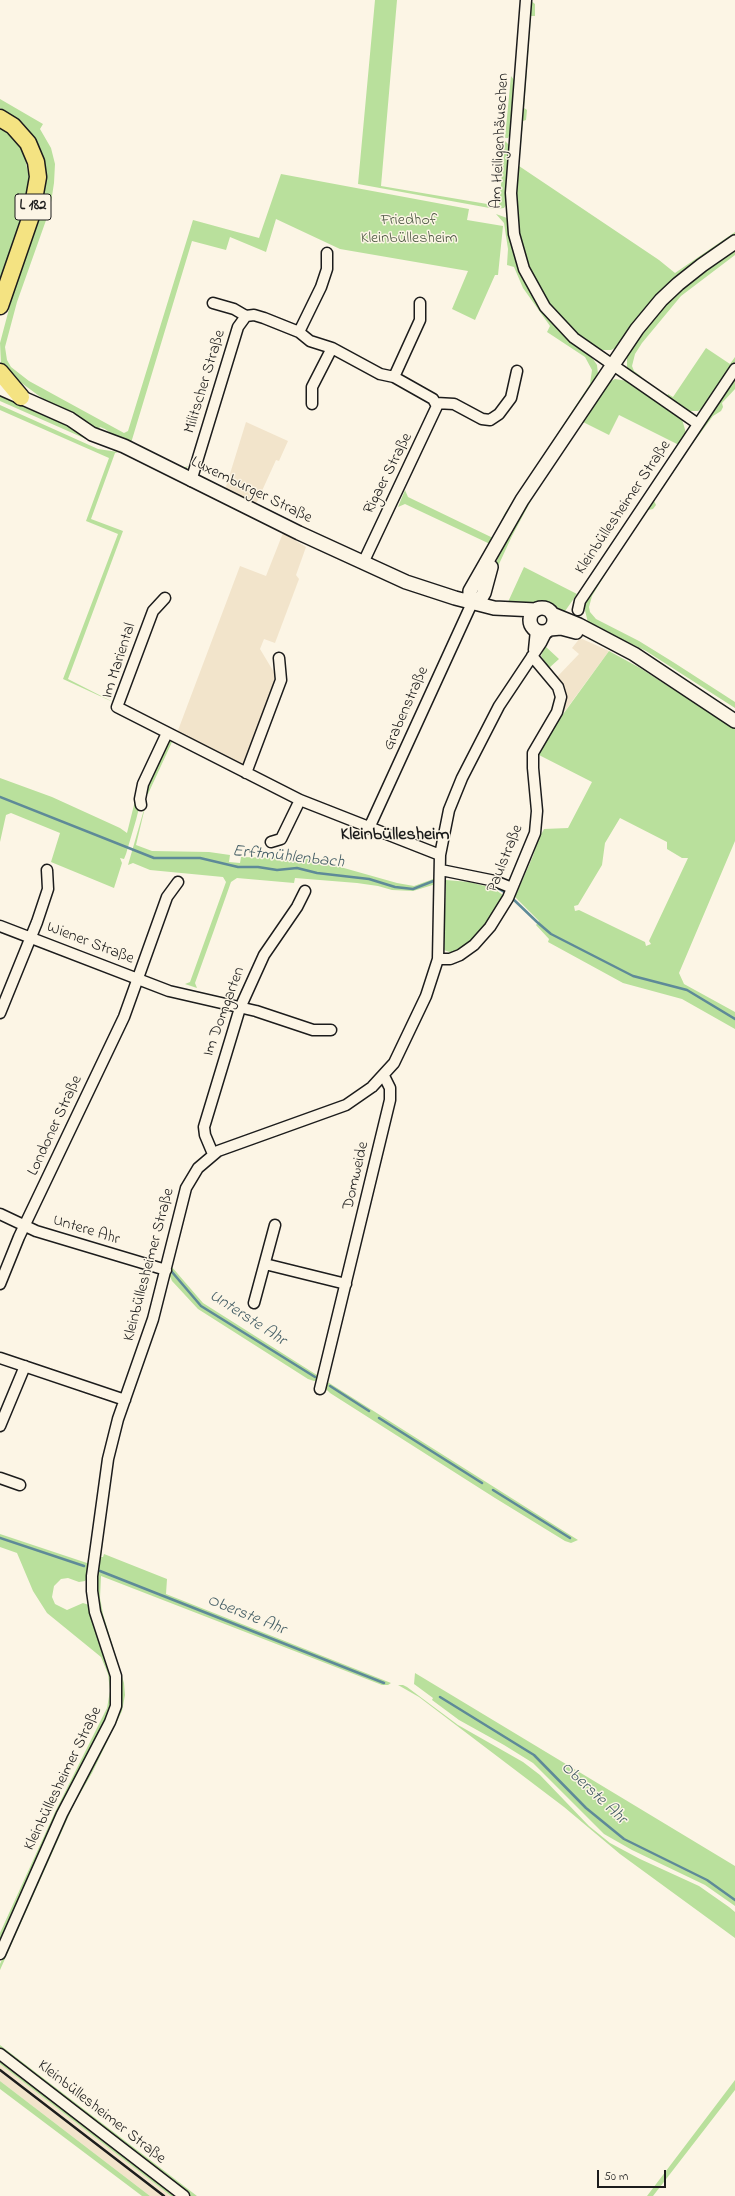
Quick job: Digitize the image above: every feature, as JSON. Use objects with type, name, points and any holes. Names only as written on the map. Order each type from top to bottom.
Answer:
[{"type":"main road","name":"L 182","points":[[0,118],[13,126],[28,143],[36,162],[38,177],[31,216],[0,306]]},
{"type":"main road","points":[[0,372],[21,397]]},
{"type":"street","name":"Am Heiligenhäuschen","points":[[526,0],[510,193],[516,243],[529,280],[545,307],[574,338],[612,366]]},
{"type":"street","points":[[472,603],[481,598],[484,593],[498,544],[529,489],[642,323],[669,292],[702,265],[735,242]]},
{"type":"street","points":[[299,332],[321,287],[327,269],[327,253]]},
{"type":"street","name":"Militscher Straße","points":[[213,303],[234,309],[246,316],[257,315],[299,332],[310,341],[332,348],[380,374],[394,377],[435,401],[454,404],[486,421],[493,419],[500,414],[511,398],[517,372]]},
{"type":"street","points":[[394,377],[420,320],[420,303]]},
{"type":"street","name":"Militscher Straße","points":[[191,481],[238,327],[246,316]]},
{"type":"street","points":[[312,404],[312,387],[332,348]]},
{"type":"street","points":[[612,366],[698,424]]},
{"type":"street","name":"Kleinbüllesheimer Straße","points":[[578,610],[580,601],[735,369]]},
{"type":"street","name":"Luxemburger Straße","points":[[0,388],[70,419],[92,434],[124,446],[191,481],[363,563],[416,586],[494,608],[545,609],[552,614],[620,646],[735,721]]},
{"type":"street","name":"Rigaer Straße","points":[[363,563],[388,508],[402,485],[435,413],[435,401]]},
{"type":"street","name":"Im Mariental","points":[[164,598],[153,611],[117,707],[300,800],[440,855]]},
{"type":"street","name":"Grabenstraße","points":[[369,828],[472,603]]},
{"type":"street","name":"Luxemburger Straße","points":[[494,608],[501,613],[523,619],[541,628],[564,629],[589,636],[650,666]]},
{"type":"street","points":[[536,610],[531,616],[541,628],[554,621],[552,614]]},
{"type":"street","name":"Kleinbüllesheimer Straße","points":[[0,1954],[62,1814],[110,1722],[116,1706],[116,1676],[95,1612],[91,1583],[108,1459],[125,1400],[149,1334],[186,1188],[198,1168],[214,1154],[233,1144],[338,1109],[364,1094],[384,1076],[394,1063],[404,1045],[426,996],[438,959],[441,876],[440,855],[449,810],[462,778],[499,706],[532,656],[541,628]]},
{"type":"street","name":"Paulstraße","points":[[438,959],[455,957],[474,946],[490,927],[510,893],[527,854],[537,821],[533,752],[557,712],[561,697],[558,687],[532,656]]},
{"type":"street","points":[[246,773],[281,680],[279,658]]},
{"type":"street","points":[[141,805],[140,799],[143,784],[167,733]]},
{"type":"street","points":[[271,842],[281,839],[300,800]]},
{"type":"street","name":"Wiener Straße","points":[[30,937],[48,889],[47,870]]},
{"type":"street","points":[[441,876],[495,881],[510,893]]},
{"type":"street","name":"Wiener Straße","points":[[138,980],[167,897],[178,882]]},
{"type":"street","name":"Im Domgarten","points":[[214,1154],[205,1135],[204,1127],[240,1008],[264,955],[297,907],[305,891]]},
{"type":"street","name":"Wiener Straße","points":[[0,926],[169,991],[240,1008],[313,1030],[331,1030]]},
{"type":"street","points":[[0,1013],[30,937]]},
{"type":"street","name":"Londoner Straße","points":[[0,1284],[25,1227],[124,1017],[138,980]]},
{"type":"street","name":"Domweide","points":[[320,1389],[390,1100],[390,1088],[384,1076]]},
{"type":"street","name":"Untere Ahr","points":[[0,1214],[25,1227],[166,1270]]},
{"type":"street","points":[[254,1303],[275,1225]]},
{"type":"street","points":[[265,1264],[346,1284]]},
{"type":"street","points":[[0,1358],[125,1400]]},
{"type":"street","points":[[0,1426],[25,1366]]},
{"type":"street","points":[[0,1478],[20,1485]]},
{"type":"street","name":"Kleinbüllesheimer Straße","points":[[0,2054],[184,2196]]},
{"type":"shaded area","points":[[246,422],[288,441],[279,461],[276,460],[256,504],[225,490]]},
{"type":"shaded area","points":[[283,533],[306,547],[296,575],[299,579],[275,643],[264,639],[260,649],[278,679],[247,763],[242,765],[177,733],[240,566],[266,576]]},
{"type":"shaded area","points":[[580,638],[609,651],[556,723],[564,709],[566,695],[564,687],[557,677],[579,654],[572,648]]},
{"type":"shaded area","points":[[0,2064],[171,2196],[150,2196],[0,2081]]},
{"type":"green space","points":[[375,0],[397,0],[381,186],[499,206],[505,141],[509,145],[506,205],[504,208],[495,209],[358,184]]},
{"type":"green space","points":[[530,0],[535,4],[535,16],[531,16],[524,108],[527,110],[526,120],[523,121],[519,166],[659,260],[675,273],[735,232],[735,237],[619,346],[611,350],[600,350],[578,335],[549,304],[529,271],[521,246],[516,215],[516,172]]},
{"type":"green space","points":[[511,76],[514,80],[514,92],[510,134],[508,138],[505,138]]},
{"type":"green space","name":"Friedhof Kleinbüllesheim","points":[[0,99],[43,124],[40,129],[51,148],[55,164],[50,209],[17,302],[5,347],[7,360],[11,367],[29,381],[124,433],[128,431],[193,220],[259,238],[281,174],[469,209],[467,220],[503,226],[498,275],[495,275],[475,320],[452,309],[468,271],[340,249],[276,219],[266,252],[230,237],[226,250],[192,241],[131,443],[181,469],[188,466],[185,470],[181,471],[121,440],[105,429],[100,427],[98,430],[85,421],[50,404],[8,373],[1,364],[0,343],[13,294],[40,212],[46,176],[44,161],[35,139],[21,121],[0,108]]},
{"type":"green space","points":[[0,127],[14,139],[24,153],[29,178],[27,199],[0,283]]},
{"type":"green space","points":[[496,214],[507,218],[514,252],[532,294],[552,322],[593,359],[597,365],[598,374],[490,544],[405,504],[398,507],[405,490],[408,497],[493,538],[505,513],[590,384],[592,370],[585,357],[547,332],[550,326],[523,288],[514,267],[507,265],[508,249],[504,223]]},
{"type":"green space","points":[[735,248],[735,255],[681,296],[642,343],[635,354],[632,366],[634,371],[642,377],[630,372],[627,367],[627,355],[650,320],[686,283]]},
{"type":"green space","points":[[706,348],[730,364],[735,357],[735,362],[705,406],[698,411],[688,411],[667,397],[668,394],[673,397]]},
{"type":"green space","points":[[735,376],[735,389],[722,403],[723,407],[721,411],[713,416],[693,443],[654,501],[656,505],[653,509],[648,510],[615,558],[592,596],[589,607],[590,612],[596,619],[639,641],[673,662],[735,702],[735,708],[646,651],[588,623],[584,606],[586,601]]},
{"type":"green space","points":[[615,379],[627,381],[682,419],[686,433],[678,446],[677,444],[619,415],[609,435],[583,422],[534,495],[512,536],[493,577],[493,570],[520,511],[609,382]]},
{"type":"green space","points":[[0,396],[69,424],[86,439],[0,401]]},
{"type":"green space","points":[[0,405],[98,449],[118,452],[115,453],[91,519],[123,531],[68,679],[115,703],[63,679],[118,534],[86,521],[109,458],[0,410]]},
{"type":"green space","points":[[524,567],[577,594],[563,614],[554,605],[545,602],[527,605],[508,602]]},
{"type":"green space","points":[[545,646],[559,659],[549,668],[541,656]]},
{"type":"green space","points":[[609,651],[640,668],[735,729],[735,841],[679,973],[684,984],[735,1012],[735,1029],[682,999],[623,983],[548,942],[549,939],[536,925],[539,921],[515,897],[533,856],[538,840],[544,829],[568,828],[592,782],[537,754],[540,746]],"holes":[[[620,818],[667,842],[667,849],[682,858],[688,858],[649,941],[651,944],[646,946],[645,942],[579,910],[575,911],[574,906],[578,905],[602,865],[605,843]]]},
{"type":"green space","points":[[168,741],[172,742],[148,794],[146,794],[146,784]]},
{"type":"green space","points":[[0,778],[52,797],[120,828],[127,833],[139,785],[135,803],[139,808],[126,854],[124,859],[120,858],[122,863],[114,888],[51,862],[60,833],[11,813],[6,815],[0,842]]},
{"type":"green space","points":[[147,799],[136,845],[152,851],[209,852],[230,855],[229,862],[240,863],[241,857],[312,859],[397,883],[414,886],[436,878],[436,884],[413,891],[392,890],[357,883],[295,878],[294,883],[237,878],[231,882],[195,983],[197,988],[185,984],[190,982],[226,882],[223,877],[150,870],[133,863],[128,865]]},
{"type":"green space","points":[[446,880],[469,882],[493,888],[503,895],[481,931],[472,940],[452,953],[444,950]]},
{"type":"green space","points":[[171,1266],[203,1303],[320,1377],[318,1380],[314,1381],[308,1379],[198,1309],[172,1281],[169,1274]]},
{"type":"green space","points":[[326,1381],[578,1540],[571,1543],[565,1541],[495,1498],[330,1393],[326,1389]]},
{"type":"green space","points":[[0,1534],[90,1564],[88,1577],[85,1581],[79,1582],[68,1578],[61,1579],[54,1586],[52,1597],[55,1604],[67,1610],[83,1603],[89,1605],[111,1672],[113,1698],[109,1714],[0,1945],[0,1933],[55,1812],[107,1708],[110,1691],[108,1674],[101,1657],[47,1613],[33,1591],[17,1553],[0,1547]]},
{"type":"green space","points":[[101,1541],[103,1541],[101,1557],[103,1557],[104,1554],[167,1579],[166,1594],[391,1683],[388,1685],[382,1685],[101,1576],[100,1598],[103,1614],[124,1683],[125,1695],[122,1711],[92,1773],[74,1804],[0,1970],[0,1964],[65,1816],[119,1711],[122,1700],[121,1676],[98,1606],[96,1579]]},
{"type":"green space","points":[[415,1673],[735,1866],[735,1906],[705,1885],[632,1850],[604,1834],[533,1763],[459,1720],[432,1700],[433,1698],[414,1684]]},
{"type":"green space","points":[[398,1685],[407,1687],[458,1725],[523,1762],[540,1775],[589,1826],[610,1843],[640,1859],[699,1886],[729,1907],[735,1912],[735,1938],[620,1854],[564,1807],[419,1697]]},
{"type":"green space","points":[[0,2045],[197,2196],[190,2196],[0,2050]]},
{"type":"green space","points":[[0,2060],[176,2196],[171,2196],[0,2064]]},
{"type":"green space","points":[[735,2080],[735,2090],[653,2196],[647,2196]]},
{"type":"green space","points":[[0,2081],[150,2196],[142,2196],[0,2089]]},
{"type":"waterway","name":"Erftmühlenbach","points":[[0,797],[154,858],[200,858],[238,867],[258,867],[277,870],[297,868],[317,873],[369,879],[395,887],[413,889],[436,880]]},
{"type":"waterway","name":"Erftmühlenbach","points":[[494,886],[506,893]]},
{"type":"waterway","name":"Erftmühlenbach","points":[[512,898],[551,934],[633,976],[687,990],[735,1019]]},
{"type":"waterway","name":"Unterste Ahr","points":[[172,1272],[201,1306],[315,1377]]},
{"type":"waterway","name":"Unterste Ahr","points":[[330,1386],[369,1411]]},
{"type":"waterway","name":"Unterste Ahr","points":[[379,1418],[482,1483]]},
{"type":"waterway","name":"Unterste Ahr","points":[[493,1490],[570,1538]]},
{"type":"waterway","name":"Oberste Ahr","points":[[0,1538],[84,1566]]},
{"type":"waterway","name":"Oberste Ahr","points":[[100,1571],[384,1683]]},
{"type":"waterway","name":"Oberste Ahr","points":[[440,1697],[534,1755],[586,1808],[624,1839],[707,1880],[735,1900]]},
{"type":"railway","points":[[0,2070],[164,2196]]},
{"type":"district","name":"Kleinbüllesheim","points":[[395,836]]}]
